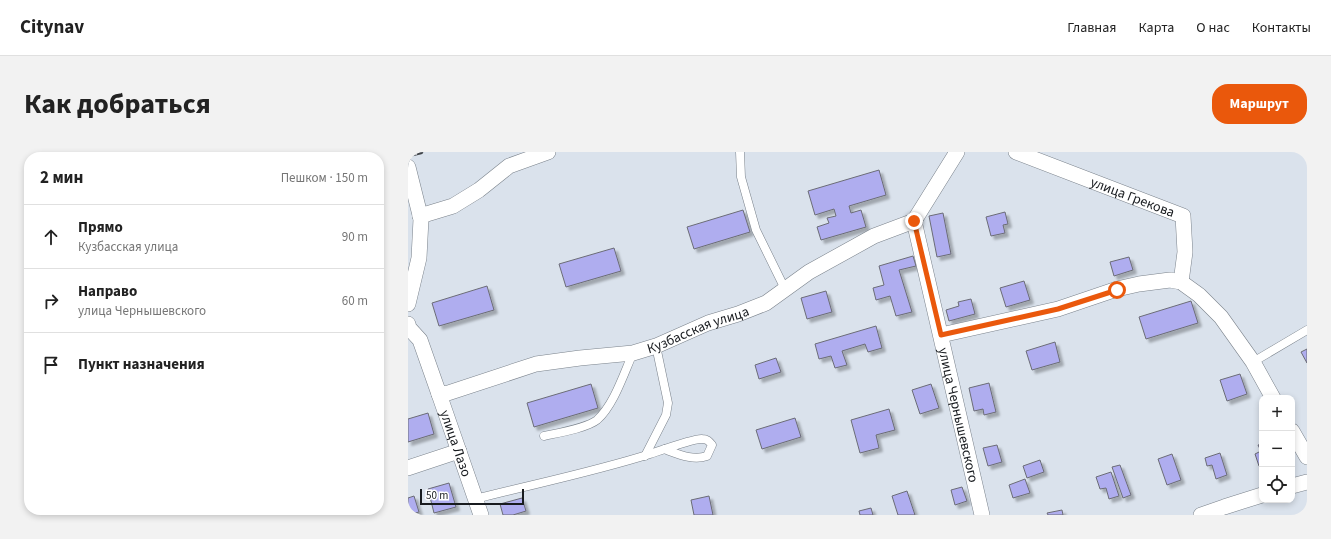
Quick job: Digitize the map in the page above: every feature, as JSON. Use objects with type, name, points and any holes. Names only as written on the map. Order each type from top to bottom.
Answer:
[{"type":"street","points":[[420,216],[453,206],[479,190],[509,166],[548,152]]},
{"type":"street","points":[[914,221],[957,152]]},
{"type":"street","name":"улица Грекова","points":[[1016,152],[1183,216],[1185,252],[1181,282]]},
{"type":"street","points":[[408,167],[420,216],[419,258],[408,304]]},
{"type":"street","name":"Кузбасская улица","points":[[439,394],[448,393],[536,364],[633,353],[656,346],[708,323],[738,314],[766,303],[809,272],[874,236],[914,221]]},
{"type":"street","name":"улица Чернышевского","points":[[914,221],[982,515]]},
{"type":"street","points":[[941,335],[1058,309],[1139,284],[1170,280],[1181,282],[1199,295],[1221,317],[1253,362],[1271,395]]},
{"type":"street","points":[[408,324],[414,342],[439,394]]},
{"type":"street","name":"улица Лазо","points":[[439,394],[481,515]]},
{"type":"street","points":[[1293,431],[1307,457]]},
{"type":"street","points":[[408,468],[459,452]]},
{"type":"street","points":[[1295,485],[1307,482]]},
{"type":"street","points":[[1201,515],[1259,496]]},
{"type":"lane","points":[[740,152],[741,177],[756,230],[785,289]]},
{"type":"lane","points":[[1253,362],[1307,330]]},
{"type":"lane","points":[[645,456],[666,415],[668,403],[656,346]]},
{"type":"lane","points":[[544,436],[584,426],[596,420],[609,406],[633,353]]},
{"type":"lane","points":[[475,499],[612,466],[664,449],[701,438],[708,440],[712,445],[706,456],[700,458],[691,458],[664,449]]},
{"type":"building","points":[[879,170],[886,195],[849,206],[851,213],[861,210],[866,227],[821,240],[817,227],[829,223],[827,218],[836,216],[834,209],[815,215],[808,191]]},
{"type":"building","points":[[743,210],[750,232],[694,249],[687,227]]},
{"type":"building","points":[[1005,212],[1008,224],[1003,225],[1005,233],[991,236],[986,217]]},
{"type":"building","points":[[943,213],[951,254],[937,257],[929,216]]},
{"type":"building","points":[[614,248],[621,271],[566,287],[559,264]]},
{"type":"building","points":[[913,256],[916,266],[899,270],[912,312],[896,316],[890,296],[876,300],[873,288],[884,285],[879,266]]},
{"type":"building","points":[[1129,257],[1133,270],[1114,276],[1110,262]]},
{"type":"building","points":[[1024,281],[1030,300],[1006,307],[1000,288]]},
{"type":"building","points":[[487,286],[494,310],[439,326],[432,303]]},
{"type":"building","points":[[826,291],[832,312],[807,319],[801,298]]},
{"type":"building","points":[[971,299],[975,314],[949,321],[946,310],[959,306],[958,302]]},
{"type":"building","points":[[1191,301],[1198,323],[1146,339],[1139,317]]},
{"type":"building","points":[[876,326],[882,348],[868,352],[865,344],[842,351],[847,365],[835,368],[831,356],[819,359],[815,344]]},
{"type":"building","points":[[1055,342],[1060,362],[1032,370],[1026,351]]},
{"type":"building","points":[[1307,349],[1307,363],[1301,352]]},
{"type":"building","points":[[776,358],[781,372],[759,379],[755,365]]},
{"type":"building","points":[[1240,374],[1247,394],[1227,401],[1220,380]]},
{"type":"building","points":[[989,383],[996,412],[984,415],[983,409],[974,411],[969,388]]},
{"type":"building","points":[[591,384],[598,408],[534,427],[527,403]]},
{"type":"building","points":[[931,384],[939,408],[920,414],[912,390]]},
{"type":"building","points":[[889,409],[895,430],[876,435],[879,448],[860,453],[851,420]]},
{"type":"building","points":[[428,413],[434,434],[408,442],[408,419]]},
{"type":"building","points":[[795,418],[801,437],[762,449],[756,430]]},
{"type":"building","points":[[997,445],[1002,462],[988,466],[983,448]]},
{"type":"building","points":[[1259,452],[1259,466],[1255,454]]},
{"type":"building","points":[[1220,453],[1227,475],[1216,479],[1212,465],[1207,466],[1205,458]]},
{"type":"building","points":[[1172,454],[1181,480],[1167,485],[1158,459]]},
{"type":"building","points":[[1040,460],[1044,472],[1027,478],[1023,466]]},
{"type":"building","points":[[1120,465],[1131,495],[1123,498],[1112,467]]},
{"type":"building","points":[[1111,472],[1119,496],[1109,499],[1106,488],[1100,489],[1096,477]]},
{"type":"building","points":[[1025,479],[1030,493],[1013,498],[1009,485]]},
{"type":"building","points":[[449,483],[456,507],[434,513],[428,489]]},
{"type":"building","points":[[962,487],[967,501],[955,505],[951,490]]},
{"type":"building","points":[[907,491],[915,515],[898,515],[892,496]]},
{"type":"building","points":[[414,496],[419,512],[408,515],[408,498]]},
{"type":"building","points":[[709,496],[713,515],[694,515],[691,500]]},
{"type":"building","points":[[522,498],[526,511],[513,515],[503,515],[500,504]]},
{"type":"building","points":[[871,508],[873,515],[860,515],[859,511]]},
{"type":"building","points":[[1062,510],[1063,515],[1048,515],[1047,513]]},
{"type":"railway","points":[[408,155],[421,152]]},
{"type":"route","points":[[914,221],[941,335],[1058,309],[1117,290]]}]
